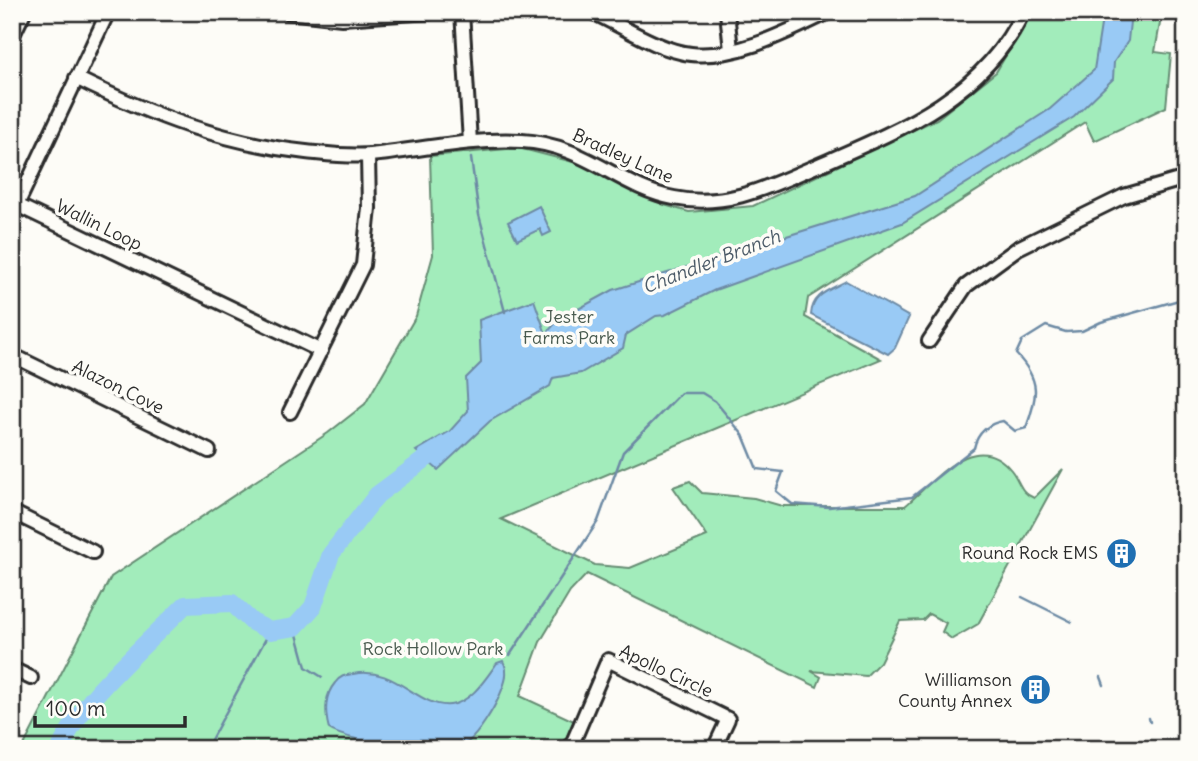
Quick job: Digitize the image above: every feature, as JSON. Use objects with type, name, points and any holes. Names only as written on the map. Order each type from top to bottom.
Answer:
[{"type":"street","points":[[12,37],[24,12]]},
{"type":"street","name":"Wallin Loop","points":[[108,12],[16,205],[321,351]]},
{"type":"street","points":[[287,12],[342,18],[429,12]]},
{"type":"street","points":[[462,12],[470,142]]},
{"type":"street","points":[[592,12],[678,51],[707,54],[732,50],[789,31],[829,12]]},
{"type":"street","points":[[727,12],[732,50]]},
{"type":"street","name":"Bradley Lane","points":[[76,78],[168,120],[215,136],[279,149],[368,156],[470,142],[552,144],[672,198],[703,202],[762,191],[882,138],[934,111],[989,65],[1023,12]]},
{"type":"street","points":[[290,412],[363,265],[369,208],[368,156]]},
{"type":"street","points":[[929,341],[966,286],[1018,248],[1124,197],[1186,178]]},
{"type":"street","name":"Alazon Cove","points":[[12,355],[209,451]]},
{"type":"street","points":[[12,512],[93,552]]},
{"type":"street","name":"Apollo Circle","points":[[570,749],[607,660],[728,719],[714,749]]},
{"type":"street","points":[[12,669],[31,678]]},
{"type":"green space","points":[[1032,12],[1162,12],[1155,52],[1171,54],[1166,107],[1094,141],[1085,122],[808,298],[805,317],[881,359],[501,519],[595,565],[630,568],[707,536],[673,487],[690,481],[702,493],[754,498],[782,506],[905,506],[955,462],[969,456],[983,453],[997,458],[1011,470],[1026,493],[1034,498],[1063,469],[978,624],[952,639],[942,632],[946,623],[929,614],[923,620],[900,621],[880,662],[866,676],[811,671],[821,677],[817,687],[587,574],[570,592],[540,642],[520,696],[574,721],[561,749],[22,749],[111,577],[328,433],[365,404],[416,316],[433,255],[430,156],[519,148],[577,163],[664,205],[689,212],[753,206],[937,119],[996,72]]},
{"type":"water","points":[[1103,12],[1131,12],[1128,41],[1114,62],[1113,79],[1074,117],[902,223],[715,290],[665,315],[656,316],[626,335],[623,348],[581,373],[553,378],[550,386],[490,421],[438,470],[416,451],[450,431],[468,411],[466,378],[481,363],[479,320],[534,300],[546,334],[558,320],[613,290],[915,196],[1050,109],[1094,70]]},
{"type":"water","points":[[539,206],[551,232],[543,236],[540,229],[517,240],[508,222]]},
{"type":"water","points":[[846,281],[909,317],[895,348],[888,354],[811,315],[818,297]]},
{"type":"water","points":[[503,661],[506,674],[499,697],[477,733],[468,742],[441,748],[398,746],[356,739],[329,729],[327,699],[331,688],[343,676],[368,673],[382,675],[427,700],[450,705],[465,700],[497,663]]},
{"type":"waterway","points":[[471,158],[479,215],[505,312]]},
{"type":"waterway","points":[[510,655],[598,521],[623,452],[681,393],[702,393],[715,401],[743,435],[757,469],[783,472],[776,491],[792,504],[829,507],[912,497],[974,448],[981,433],[988,426],[1003,421],[1015,431],[1026,428],[1035,389],[1030,372],[1016,354],[1022,341],[1046,326],[1066,332],[1082,331],[1101,322],[1186,298]]},
{"type":"waterway","name":"Chandler Branch","points":[[60,749],[70,729],[99,691],[185,605],[232,603],[252,622],[270,631],[295,627],[313,607],[331,554],[377,495],[444,445]]},
{"type":"waterway","points":[[1022,597],[1072,622]]},
{"type":"waterway","points":[[295,627],[306,667],[322,677]]},
{"type":"waterway","points":[[206,749],[270,631]]},
{"type":"waterway","points":[[1101,677],[1104,685]]},
{"type":"waterway","points":[[1149,718],[1150,722]]},
{"type":"place","name":"Round Rock EMS","points":[[1121,553]]},
{"type":"place","name":"Williamson County Annex","points":[[1035,690]]},
{"type":"park label","name":"Jester Farms Park","points":[[569,327]]},
{"type":"park label","name":"Rock Hollow Park","points":[[433,649]]}]
